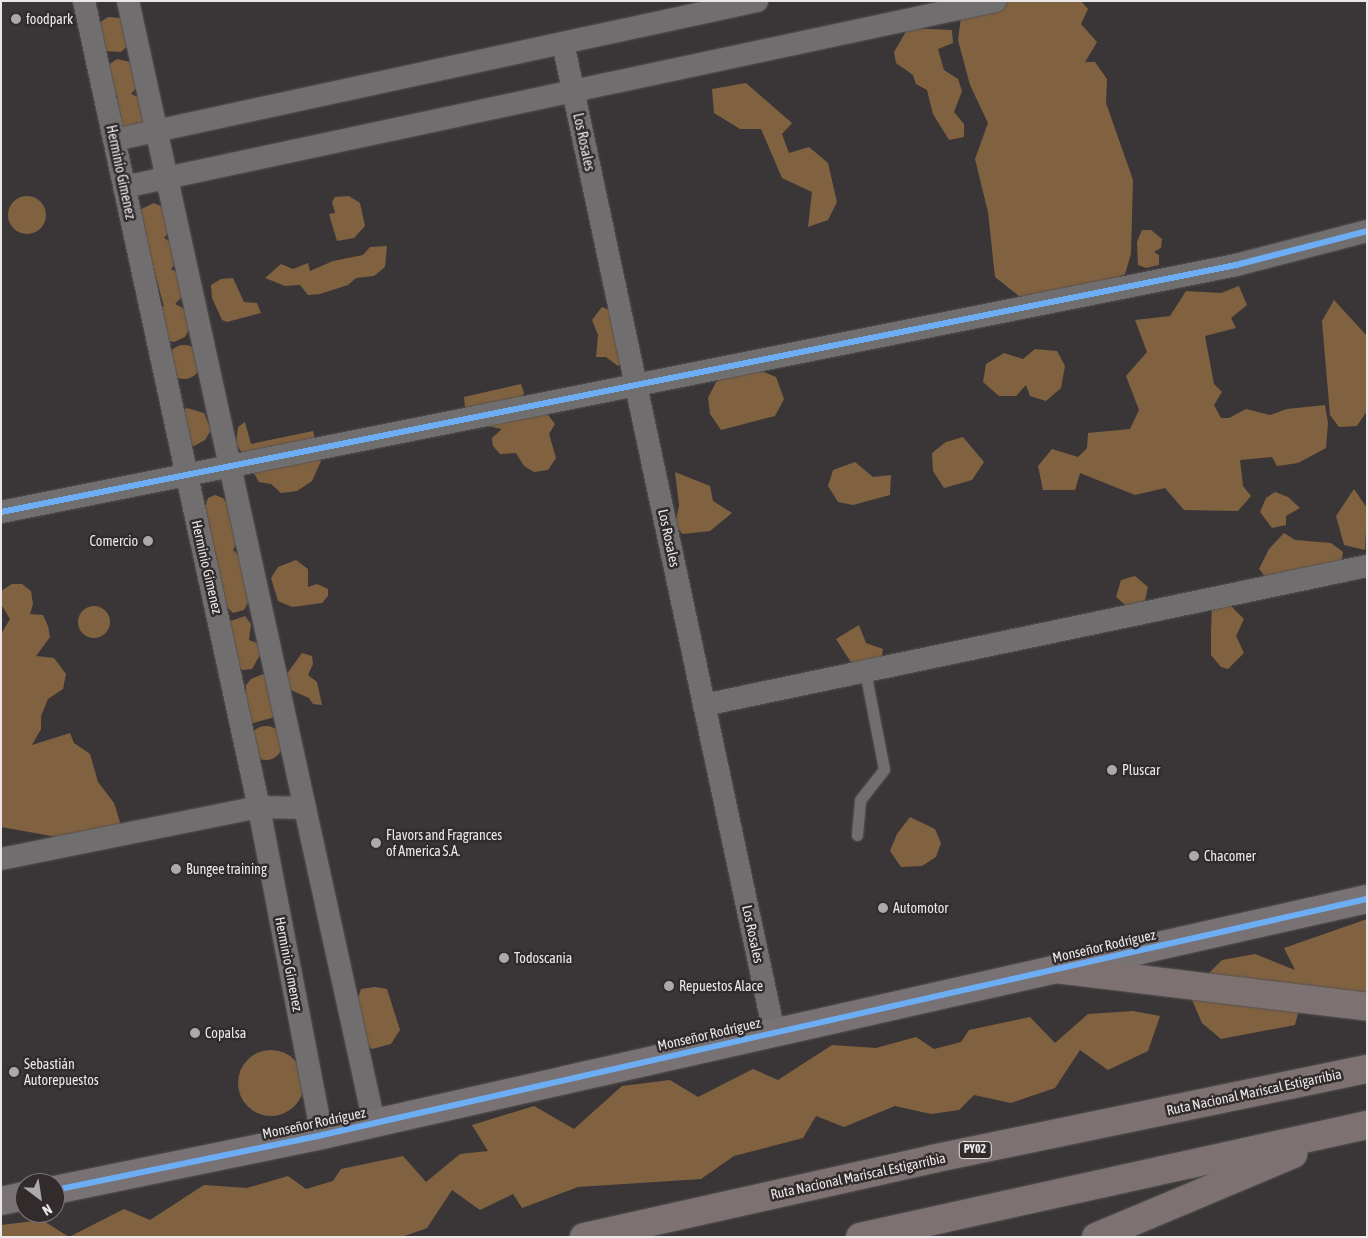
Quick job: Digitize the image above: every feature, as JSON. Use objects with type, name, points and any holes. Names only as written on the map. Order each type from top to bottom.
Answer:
[{"type":"highway","points":[[1055,970],[1367,1007]]},
{"type":"highway","name":"Ruta Nacional Mariscal Estigarribia","points":[[584,1237],[932,1159],[1367,1069]]},
{"type":"highway","points":[[860,1237],[1363,1126]]},
{"type":"highway","points":[[1096,1237],[1363,1126]]},
{"type":"street","name":"Herminio Gimenez","points":[[84,1],[185,475],[259,807],[322,1135]]},
{"type":"street","points":[[128,1],[374,1123]]},
{"type":"street","points":[[114,140],[757,1]]},
{"type":"street","points":[[124,187],[995,1]]},
{"type":"street","name":"Los Rosales","points":[[563,43],[774,1032]]},
{"type":"street","points":[[1,512],[1236,266],[1367,231]]},
{"type":"street","points":[[704,705],[1367,566]]},
{"type":"street","points":[[1,859],[259,807],[305,808]]},
{"type":"street","name":"Monseñor Rodríguez","points":[[65,1188],[322,1135],[1367,898]]},
{"type":"street","points":[[1,1201],[15,1198]]},
{"type":"lane","points":[[858,835],[860,800],[884,769],[865,671]]},
{"type":"shaded area","points":[[963,1],[1081,1],[1088,9],[1081,24],[1097,42],[1085,62],[1095,62],[1107,79],[1106,103],[1133,180],[1131,254],[1125,274],[1068,299],[1019,296],[995,277],[988,212],[975,159],[988,123],[970,85],[958,40]]},
{"type":"shaded area","points":[[108,17],[120,18],[130,44],[121,52],[103,51],[98,24]]},
{"type":"shaded area","points":[[908,28],[952,30],[953,43],[938,49],[944,70],[958,79],[962,91],[954,112],[964,124],[964,137],[949,140],[933,114],[927,90],[916,84],[913,75],[896,63],[894,52]]},
{"type":"shaded area","points":[[117,59],[134,63],[138,86],[131,94],[140,98],[144,121],[141,126],[123,131],[112,101],[118,96],[111,93],[107,66]]},
{"type":"shaded area","points":[[746,83],[792,123],[782,134],[789,153],[809,147],[828,163],[837,202],[828,220],[808,227],[812,192],[782,178],[761,129],[740,129],[714,113],[712,89]]},
{"type":"shaded area","points":[[27,196],[40,202],[46,215],[40,228],[27,234],[14,228],[8,215],[14,202]]},
{"type":"shaded area","points":[[349,196],[360,203],[365,226],[354,238],[337,241],[329,214],[335,213],[332,202],[335,197]]},
{"type":"shaded area","points":[[154,203],[165,208],[170,231],[164,238],[171,242],[174,265],[171,269],[179,273],[183,296],[175,304],[185,309],[191,326],[185,337],[174,342],[168,341],[161,308],[164,306],[137,211]]},
{"type":"shaded area","points":[[1142,230],[1151,230],[1162,239],[1161,248],[1154,252],[1159,255],[1159,265],[1146,268],[1138,265],[1137,242]]},
{"type":"shaded area","points":[[387,246],[385,267],[374,276],[356,278],[348,285],[320,294],[308,295],[300,285],[285,286],[265,278],[281,264],[293,269],[308,263],[310,271],[333,261],[363,255],[370,247]]},
{"type":"shaded area","points":[[233,278],[244,302],[257,303],[261,313],[227,322],[222,320],[212,298],[211,285],[221,279]]},
{"type":"shaded area","points":[[1239,286],[1247,305],[1231,318],[1236,328],[1205,336],[1214,384],[1222,392],[1214,405],[1221,418],[1229,418],[1246,409],[1270,415],[1287,409],[1325,405],[1328,423],[1326,448],[1298,463],[1277,466],[1272,457],[1240,460],[1243,486],[1251,496],[1238,511],[1184,510],[1165,488],[1135,495],[1080,473],[1075,490],[1043,490],[1038,466],[1052,449],[1078,457],[1087,448],[1088,433],[1130,429],[1139,410],[1126,376],[1147,352],[1135,320],[1170,316],[1186,291],[1221,293]]},
{"type":"shaded area","points":[[1334,300],[1367,336],[1367,411],[1357,426],[1339,427],[1330,415],[1322,321]]},
{"type":"shaded area","points":[[602,307],[611,311],[624,363],[618,366],[606,357],[596,357],[598,335],[592,320]]},
{"type":"shaded area","points":[[184,345],[191,346],[196,350],[200,355],[200,369],[196,374],[191,378],[184,379],[177,378],[172,374],[168,369],[167,362],[168,355],[172,350],[177,346]]},
{"type":"shaded area","points":[[1035,349],[1057,351],[1065,366],[1061,388],[1046,401],[1030,396],[1026,385],[1016,396],[999,396],[983,382],[986,364],[1004,353],[1023,359]]},
{"type":"shaded area","points":[[735,367],[754,368],[776,377],[784,399],[775,416],[721,430],[710,414],[708,398],[716,382]]},
{"type":"shaded area","points":[[521,384],[524,393],[516,407],[541,406],[555,424],[549,434],[556,458],[548,470],[534,472],[524,466],[516,453],[500,454],[493,446],[492,438],[502,429],[482,425],[468,417],[464,397]]},
{"type":"shaded area","points":[[187,408],[204,413],[211,430],[205,440],[194,446],[187,445],[181,411]]},
{"type":"shaded area","points":[[245,422],[251,444],[313,431],[321,461],[312,481],[297,491],[281,493],[271,484],[259,482],[236,443],[238,427]]},
{"type":"shaded area","points":[[963,437],[984,462],[972,480],[944,488],[933,471],[932,453],[946,442]]},
{"type":"shaded area","points":[[855,462],[873,477],[891,475],[890,495],[853,505],[838,502],[828,486],[833,470]]},
{"type":"shaded area","points":[[675,472],[710,486],[713,501],[732,513],[710,531],[683,534],[675,526],[679,505]]},
{"type":"shaded area","points":[[1354,489],[1367,508],[1365,550],[1344,545],[1336,516]]},
{"type":"shaded area","points":[[1275,492],[1288,497],[1300,508],[1286,516],[1286,525],[1272,528],[1260,512],[1266,498]]},
{"type":"shaded area","points":[[215,495],[223,498],[230,507],[237,543],[233,550],[246,561],[249,601],[244,610],[233,613],[223,603],[204,510],[208,498]]},
{"type":"shaded area","points":[[1284,533],[1295,540],[1331,543],[1343,552],[1341,564],[1278,592],[1259,569],[1269,549]]},
{"type":"shaded area","points":[[296,560],[308,569],[308,587],[317,584],[328,589],[328,596],[322,603],[292,607],[278,601],[271,578],[278,567]]},
{"type":"shaded area","points":[[1135,576],[1148,587],[1145,600],[1131,610],[1116,597],[1121,580]]},
{"type":"shaded area","points":[[12,584],[22,584],[31,591],[33,604],[30,614],[43,615],[48,626],[50,637],[36,656],[54,658],[66,674],[63,689],[48,699],[41,716],[41,729],[32,745],[70,733],[74,743],[90,754],[98,782],[114,803],[124,835],[57,837],[1,827],[1,634],[10,619],[2,606],[1,591]]},
{"type":"shaded area","points":[[1229,604],[1244,619],[1236,636],[1244,653],[1228,669],[1221,667],[1211,655],[1211,632],[1212,606]]},
{"type":"shaded area","points":[[94,606],[100,607],[105,611],[109,616],[109,628],[105,633],[100,637],[94,638],[88,637],[83,633],[79,628],[78,622],[79,616],[83,611],[88,607]]},
{"type":"shaded area","points":[[245,616],[251,624],[249,640],[257,643],[261,653],[252,669],[242,670],[234,665],[228,622]]},
{"type":"shaded area","points":[[859,625],[866,643],[883,649],[881,662],[856,670],[836,639]]},
{"type":"shaded area","points":[[302,653],[312,656],[313,664],[308,675],[317,682],[322,705],[313,704],[309,698],[286,688],[286,675]]},
{"type":"shaded area","points":[[263,674],[270,680],[275,717],[253,723],[246,719],[241,696],[246,692],[246,685],[251,679]]},
{"type":"shaded area","points":[[266,726],[273,727],[278,731],[282,736],[282,750],[278,755],[273,759],[266,760],[259,759],[254,755],[250,750],[249,743],[250,736],[254,731],[259,727]]},
{"type":"shaded area","points":[[910,817],[935,829],[941,843],[936,857],[922,866],[901,867],[890,851],[897,834]]},
{"type":"shaded area","points":[[1367,919],[1367,1009],[1302,998],[1295,1025],[1221,1039],[1202,1023],[1189,993],[1222,960],[1255,954],[1295,970],[1284,948]]},
{"type":"shaded area","points":[[375,987],[387,989],[400,1030],[391,1044],[372,1049],[362,1040],[357,1001],[361,989]]},
{"type":"shaded area","points":[[1133,1011],[1160,1016],[1148,1051],[1108,1070],[1080,1050],[1055,1088],[1011,1103],[974,1095],[959,1110],[931,1114],[895,1106],[844,1127],[816,1116],[803,1138],[734,1156],[701,1179],[578,1187],[522,1208],[513,1194],[480,1210],[452,1190],[427,1228],[402,1237],[69,1237],[124,1209],[150,1220],[204,1185],[247,1188],[288,1176],[306,1189],[333,1181],[341,1169],[403,1156],[426,1182],[460,1154],[488,1151],[472,1125],[534,1106],[574,1129],[622,1086],[670,1080],[698,1097],[753,1069],[778,1080],[832,1045],[876,1048],[916,1037],[934,1049],[961,1042],[969,1030],[1030,1017],[1055,1043],[1088,1014]]},
{"type":"shaded area","points":[[264,1050],[278,1050],[290,1055],[299,1064],[304,1076],[302,1096],[295,1107],[278,1116],[264,1116],[252,1111],[243,1102],[238,1090],[238,1076],[243,1064],[252,1055]]},
{"type":"shaded area","points":[[47,1223],[69,1237],[1,1237],[1,1225]]},
{"type":"cycle path","points":[[1,512],[1236,265],[1367,231]]},
{"type":"cycle path","points":[[65,1188],[322,1135],[1367,899]]},
{"type":"place","name":"foodpark","points":[[16,19]]},
{"type":"place","name":"Comercio","points":[[148,541]]},
{"type":"place","name":"Pluscar","points":[[1112,770]]},
{"type":"place","name":"Flavors and Fragrances of America S.A.","points":[[376,843]]},
{"type":"place","name":"Chacomer","points":[[1194,856]]},
{"type":"place","name":"Bungee training","points":[[176,869]]},
{"type":"place","name":"Automotor","points":[[883,908]]},
{"type":"place","name":"Todoscania","points":[[504,958]]},
{"type":"place","name":"Repuestos Alace","points":[[669,986]]},
{"type":"place","name":"Copalsa","points":[[195,1033]]},
{"type":"place","name":"Sebastián Autorepuestos","points":[[14,1072]]}]
